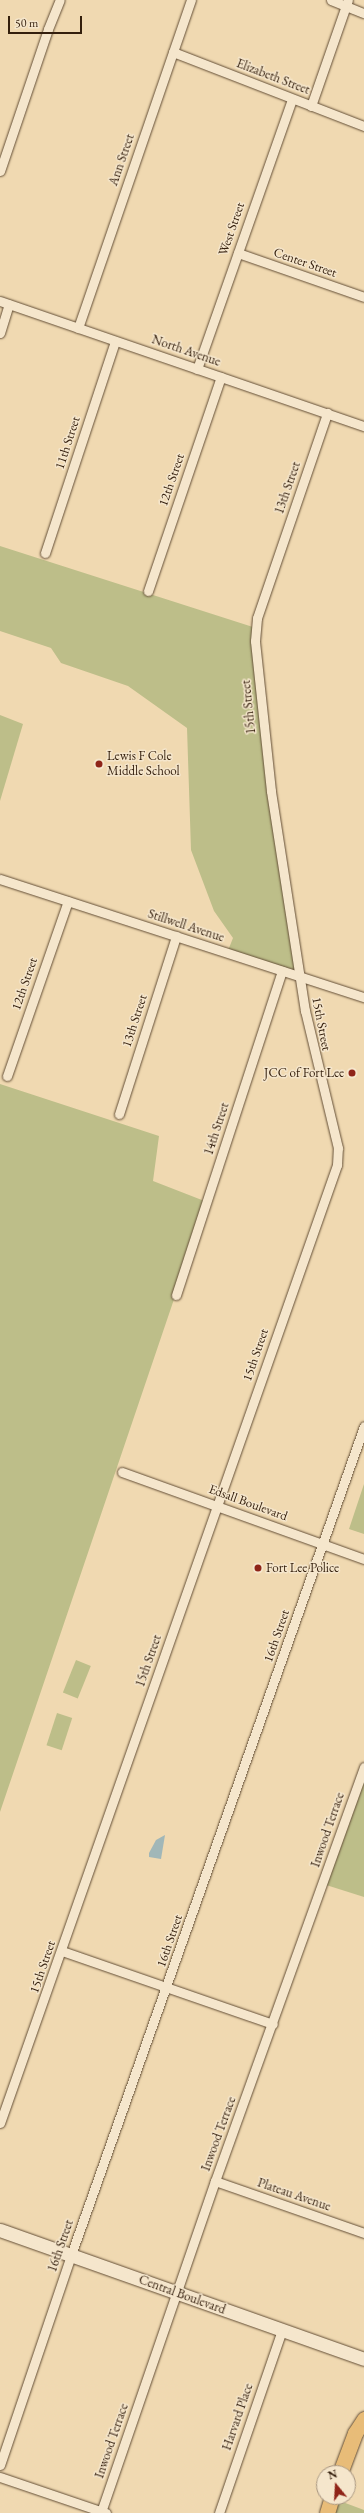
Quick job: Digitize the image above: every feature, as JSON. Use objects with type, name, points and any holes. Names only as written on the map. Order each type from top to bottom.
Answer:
[{"type":"main road","name":"Central Boulevard","points":[[0,2230],[364,2359]]},
{"type":"main road","points":[[343,2465],[355,2433],[364,2420]]},
{"type":"street","points":[[0,172],[48,29],[60,0]]},
{"type":"street","name":"Ann Street","points":[[78,328],[190,0]]},
{"type":"street","points":[[331,0],[347,3],[364,13]]},
{"type":"street","points":[[311,106],[347,3]]},
{"type":"street","name":"Elizabeth Street","points":[[173,52],[364,126]]},
{"type":"street","name":"West Street","points":[[197,369],[292,99]]},
{"type":"street","name":"Center Street","points":[[238,253],[364,297]]},
{"type":"street","name":"North Avenue","points":[[0,301],[364,426]]},
{"type":"street","points":[[0,333],[9,304]]},
{"type":"street","name":"11th Street","points":[[45,553],[116,341]]},
{"type":"street","name":"12th Street","points":[[148,591],[220,377]]},
{"type":"street","name":"13th Street","points":[[274,572],[327,413]]},
{"type":"street","name":"15th Street","points":[[0,2123],[62,1951],[337,1165],[338,1148],[312,1047],[271,791],[255,641],[258,618],[274,572]]},
{"type":"street","name":"Stillwell Avenue","points":[[0,879],[364,997]]},
{"type":"street","name":"12th Street","points":[[7,1076],[68,901]]},
{"type":"street","name":"13th Street","points":[[119,1114],[176,936]]},
{"type":"street","name":"14th Street","points":[[176,1295],[282,971]]},
{"type":"street","name":"16th Street","points":[[0,2466],[71,2255],[167,1988],[364,1426]]},
{"type":"street","name":"Edsall Boulevard","points":[[122,1472],[364,1559]]},
{"type":"street","name":"Inwood Terrace","points":[[104,2512],[215,2181],[273,2024],[364,1767]]},
{"type":"street","points":[[62,1951],[273,2024]]},
{"type":"street","name":"Plateau Avenue","points":[[215,2181],[364,2233]]},
{"type":"street","name":"Harvard Place","points":[[219,2513],[282,2330]]},
{"type":"street","points":[[0,2477],[104,2512]]},
{"type":"green space","points":[[0,546],[256,628],[255,641],[300,976],[227,953],[233,938],[214,911],[191,850],[187,728],[128,686],[61,663],[51,648],[0,631]]},
{"type":"green space","points":[[0,715],[23,724],[0,801]]},
{"type":"green space","points":[[0,1084],[159,1136],[153,1181],[207,1202],[0,1812]]},
{"type":"green space","points":[[364,1484],[364,1534],[349,1529]]},
{"type":"green space","points":[[76,1660],[91,1666],[78,1698],[63,1692]]},
{"type":"green space","points":[[57,1713],[72,1718],[62,1750],[46,1745]]},
{"type":"green space","points":[[364,1767],[364,1897],[323,1884]]},
{"type":"green space","points":[[330,2505],[351,2505],[364,2510],[364,2513],[327,2513]]},
{"type":"shaded area","points":[[165,1835],[161,1859],[149,1857],[149,1853],[156,1840]]},
{"type":"place","name":"Lewis F Cole Middle School","points":[[99,764]]},
{"type":"place","name":"JCC of Fort Lee","points":[[352,1073]]},
{"type":"place","name":"Fort Lee Police","points":[[258,1568]]}]
